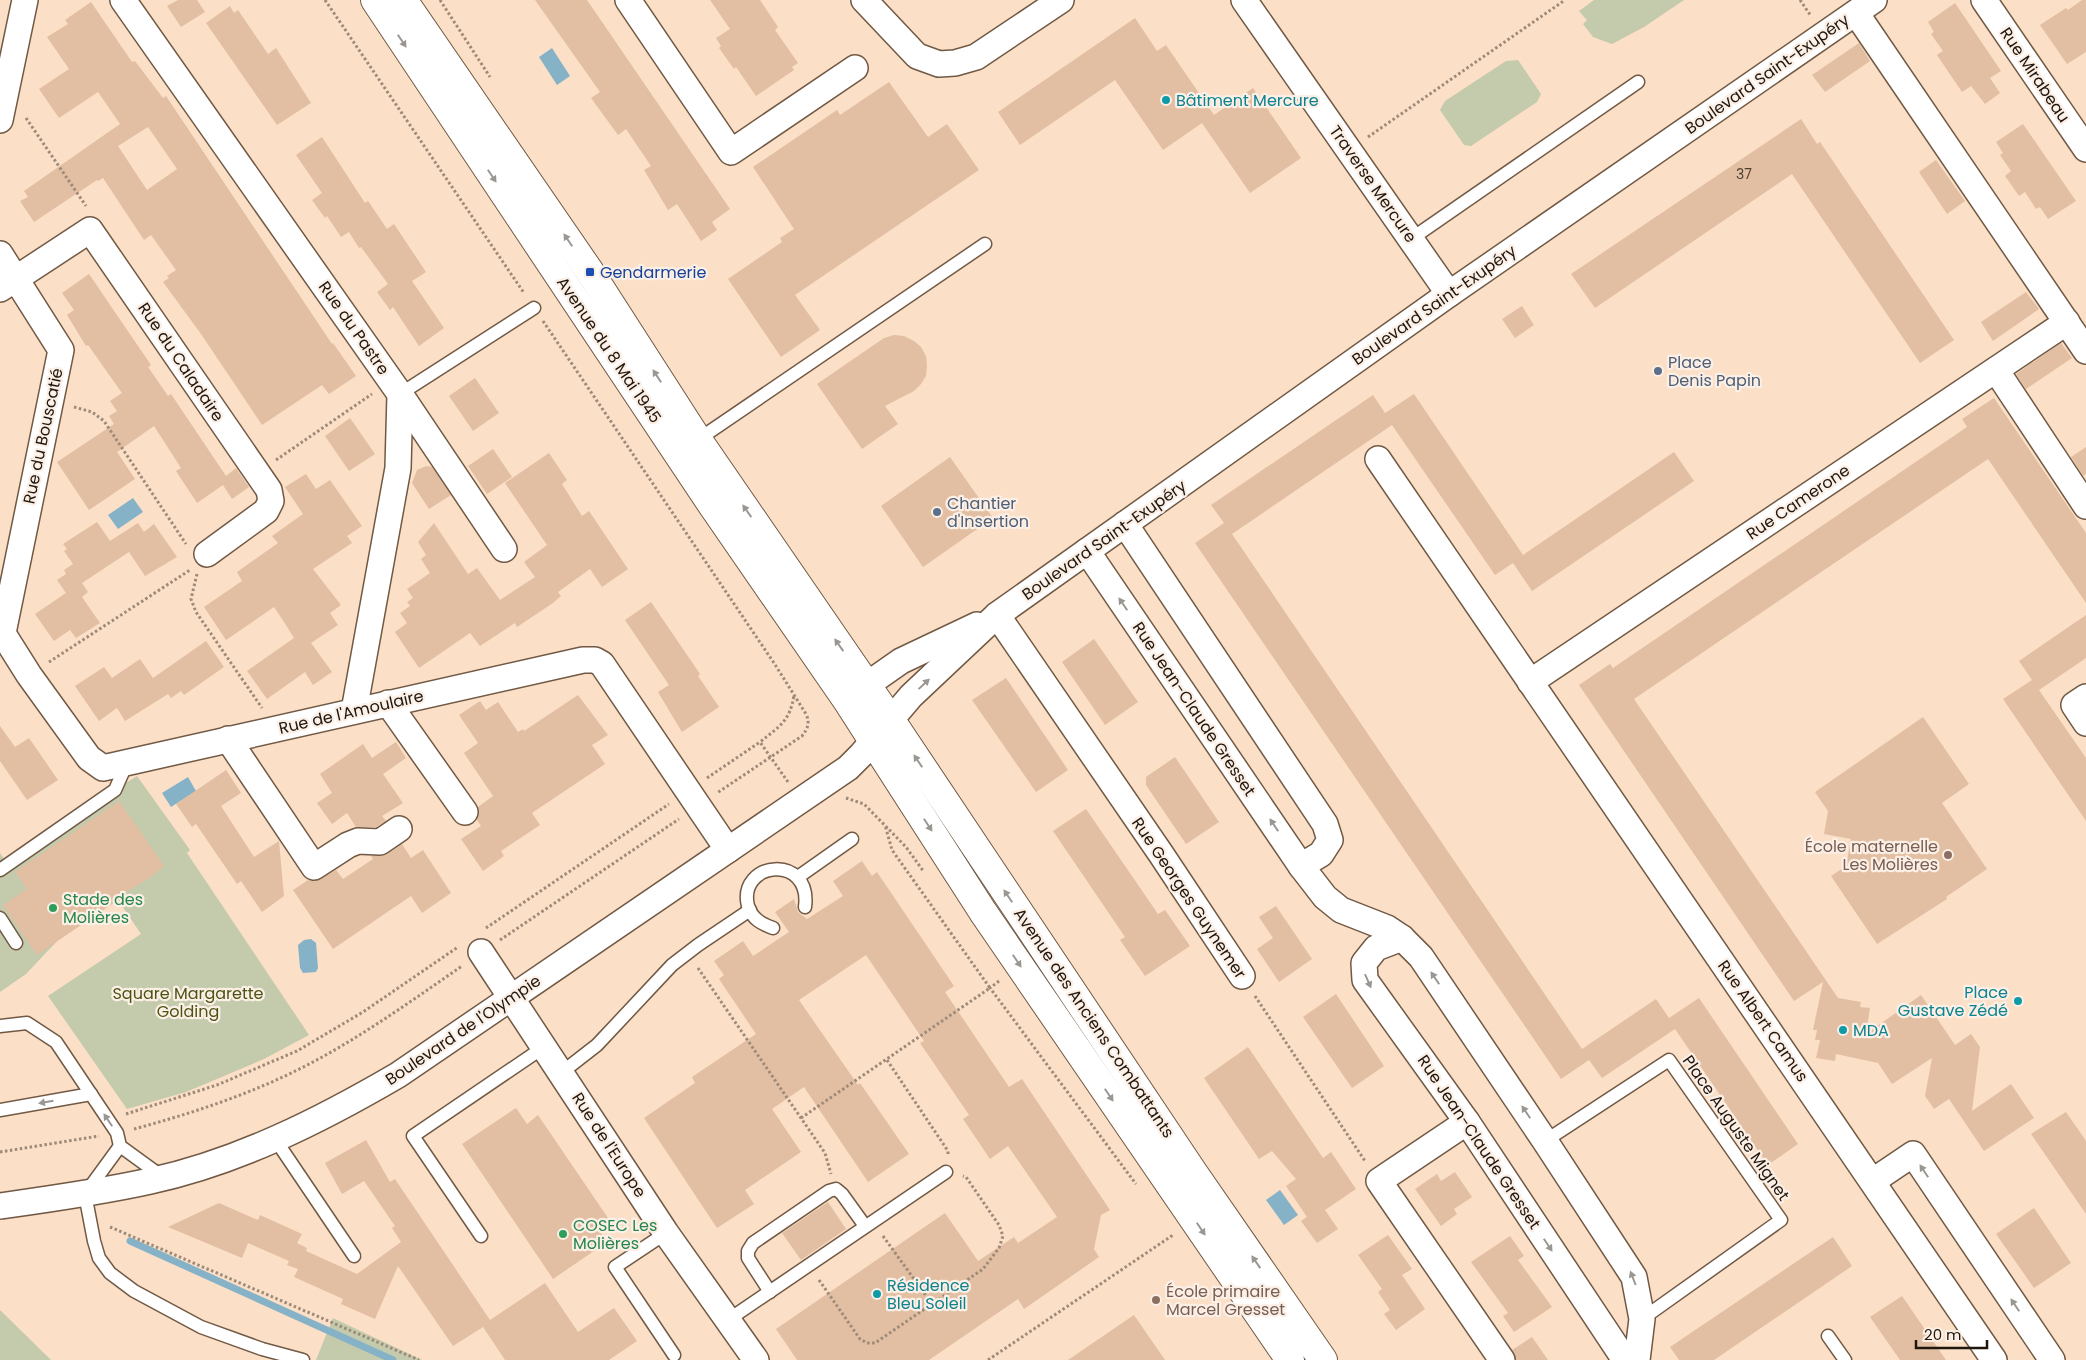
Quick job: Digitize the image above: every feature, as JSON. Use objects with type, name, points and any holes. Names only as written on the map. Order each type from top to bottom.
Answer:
[{"type":"main road","name":"Avenue du 8 Mai 1945","points":[[375,0],[630,382],[688,447],[712,505],[856,692]]},
{"type":"main road","name":"Avenue du 8 Mai 1945","points":[[403,0],[590,272],[688,447],[856,692]]},
{"type":"main road","name":"Avenue des Anciens Combattants","points":[[856,692],[890,719],[1193,1172],[1323,1360]]},
{"type":"main road","name":"Avenue des Anciens Combattants","points":[[856,692],[872,740],[983,912],[1290,1360]]},
{"type":"street","points":[[2,108],[25,0]]},
{"type":"street","name":"Rue du Pastre","points":[[123,0],[395,387],[504,549]]},
{"type":"street","points":[[628,0],[731,152],[856,68]]},
{"type":"street","points":[[864,0],[917,56],[939,64],[955,63],[976,57],[1060,0]]},
{"type":"street","name":"Traverse Mercure","points":[[1244,0],[1449,294]]},
{"type":"street","name":"Rue Mirabeau","points":[[1984,0],[2086,149]]},
{"type":"street","points":[[1865,6],[2086,351]]},
{"type":"street","name":"Boulevard Saint-Exupéry","points":[[872,740],[911,696],[997,615],[1449,294],[1865,6]]},
{"type":"street","points":[[7,284],[90,230]]},
{"type":"street","name":"Rue du Caladaire","points":[[90,230],[269,490],[270,501],[266,511],[203,559]]},
{"type":"street","name":"Rue du Bouscatié","points":[[0,254],[7,284],[61,350],[1,631]]},
{"type":"street","name":"Rue Camerone","points":[[1530,682],[2067,322]]},
{"type":"street","points":[[1996,370],[2086,506]]},
{"type":"street","points":[[354,711],[398,468],[395,387]]},
{"type":"street","name":"Rue Albert Camus","points":[[1378,459],[1994,1360]]},
{"type":"street","points":[[1125,524],[1325,824],[1330,840],[1321,854],[1301,866]]},
{"type":"street","name":"Rue Jean-Claude Gresset","points":[[1087,551],[1301,866],[1326,897],[1341,910],[1387,928],[1402,938],[1421,957],[1546,1141],[1634,1277],[1642,1319],[1637,1360]]},
{"type":"street","name":"Boulevard Saint-Exupéry","points":[[856,692],[912,656],[997,615]]},
{"type":"street","name":"Rue Georges Guynemer","points":[[997,615],[1242,976]]},
{"type":"street","name":"Rue de l'Amoulaire","points":[[1,631],[88,758],[97,766],[103,768],[388,703],[584,660],[595,660],[602,664],[693,799]]},
{"type":"street","points":[[2086,697],[2074,705],[2086,723]]},
{"type":"street","points":[[388,703],[465,812]]},
{"type":"street","points":[[228,739],[314,867],[348,845],[358,841],[380,842],[399,829]]},
{"type":"street","name":"Boulevard de l'Olympie","points":[[0,1206],[85,1194],[164,1178],[213,1163],[275,1139],[340,1109],[398,1075],[512,999],[848,768],[872,740]]},
{"type":"street","points":[[693,799],[728,850]]},
{"type":"street","name":"Rue Jean-Claude Gresset","points":[[1402,938],[1376,948],[1364,963],[1365,980],[1467,1122],[1625,1360]]},
{"type":"street","name":"Rue de l'Europe","points":[[476,942],[666,1233],[756,1360]]},
{"type":"street","points":[[1467,1122],[1379,1181],[1502,1360]]},
{"type":"street","points":[[1873,1181],[1913,1154],[2052,1360]]},
{"type":"street","points":[[1602,1325],[1618,1329],[1630,1327],[1642,1319]]},
{"type":"lane","points":[[1411,239],[1638,82]]},
{"type":"lane","points":[[688,447],[985,244]]},
{"type":"lane","points":[[395,387],[534,308]]},
{"type":"lane","points":[[630,382],[630,399],[688,491],[712,505]]},
{"type":"lane","points":[[0,870],[115,790],[127,763]]},
{"type":"lane","points":[[798,878],[852,839]]},
{"type":"lane","points":[[773,928],[763,925],[755,919],[747,900],[748,890],[752,881],[759,875],[767,870],[785,869],[798,878],[805,888],[805,907]]},
{"type":"lane","points":[[561,1073],[597,1045],[672,965],[750,910]]},
{"type":"lane","points":[[0,918],[16,943]]},
{"type":"lane","points":[[0,1026],[27,1023],[56,1042],[118,1133],[120,1146],[85,1194],[99,1258],[110,1273],[134,1292],[201,1327],[262,1349],[303,1360]]},
{"type":"lane","points":[[482,1236],[413,1136],[544,1047]]},
{"type":"lane","name":"Place Auguste Mignet","points":[[1546,1141],[1669,1060],[1781,1220],[1642,1319]]},
{"type":"lane","points":[[0,1110],[91,1094]]},
{"type":"lane","points":[[275,1139],[354,1256]]},
{"type":"lane","points":[[120,1146],[164,1178]]},
{"type":"lane","points":[[728,1320],[946,1172]]},
{"type":"lane","points":[[770,1292],[748,1258],[748,1251],[752,1242],[829,1191],[836,1189],[869,1224]]},
{"type":"lane","points":[[666,1233],[615,1268],[674,1355]]},
{"type":"lane","points":[[1828,1336],[1845,1360]]},
{"type":"path","points":[[107,1117],[132,1113],[217,1085],[297,1051],[363,1012],[476,942],[693,799],[781,725],[791,711],[794,694],[325,0]]},
{"type":"path","points":[[1349,150],[1565,0]]},
{"type":"path","points":[[2,108],[23,115],[84,202],[90,217],[90,230]]},
{"type":"path","points":[[257,473],[395,387]]},
{"type":"path","points":[[50,400],[92,412],[104,421],[203,559]]},
{"type":"path","points":[[30,675],[203,559]]},
{"type":"path","points":[[203,559],[191,599],[196,612],[276,729]]},
{"type":"path","points":[[760,742],[770,756]]},
{"type":"path","points":[[885,825],[892,850],[990,988],[1138,1187]]},
{"type":"path","points":[[906,847],[924,872]]},
{"type":"path","points":[[687,953],[825,1153],[836,1189]]},
{"type":"path","points":[[801,1118],[990,988],[999,981],[994,974]]},
{"type":"path","name":"Rue Georges Guynemer","points":[[1242,976],[1379,1181]]},
{"type":"path","points":[[809,1265],[860,1339],[867,1343],[875,1343],[983,1268],[999,1248],[1003,1236],[999,1225],[966,1176],[946,1172],[948,1151],[886,1060]]},
{"type":"path","points":[[0,1152],[118,1133]]},
{"type":"path","points":[[869,1224],[932,1304]]},
{"type":"path","points":[[92,1230],[109,1227],[117,1229],[419,1360]]},
{"type":"path","points":[[1168,1227],[1179,1243]]},
{"type":"path","points":[[988,1360],[1174,1235]]},
{"type":"green space","points":[[1594,0],[1684,0],[1644,27],[1612,44],[1593,37],[1583,24],[1587,20],[1579,11]]},
{"type":"green space","points":[[1518,60],[1541,94],[1537,102],[1471,146],[1464,145],[1440,110],[1445,101],[1506,61]]},
{"type":"green space","name":"Square Margarette Golding","points":[[137,776],[190,850],[187,853],[309,1035],[264,1059],[186,1092],[127,1109],[48,996],[141,934],[118,900],[59,939],[26,974],[0,992],[0,853],[4,859]]},
{"type":"green space","points":[[0,1310],[51,1360],[0,1360]]},
{"type":"green space","points":[[333,1318],[422,1360],[316,1360]]},
{"type":"water","points":[[552,48],[570,76],[557,85],[539,57]]},
{"type":"water","points":[[133,498],[143,512],[118,529],[108,515]]},
{"type":"water","points":[[188,777],[196,791],[171,807],[162,793]]},
{"type":"water","points":[[311,939],[316,943],[318,968],[316,972],[303,973],[300,968],[298,945],[304,940]]},
{"type":"water","points":[[1280,1190],[1298,1215],[1284,1225],[1266,1200]]},
{"type":"building","points":[[178,0],[197,0],[205,12],[181,27],[167,6]]},
{"type":"building","points":[[535,0],[587,0],[730,209],[712,222],[717,230],[701,241],[677,204],[668,210],[644,170],[651,166],[626,129],[618,135],[591,98],[600,92]]},
{"type":"building","points":[[710,0],[760,0],[778,27],[775,30],[798,63],[792,67],[794,70],[756,96],[736,67],[734,69],[719,48],[721,46],[716,38],[730,29]]},
{"type":"building","points":[[2082,0],[2086,0],[2086,52],[2067,64],[2040,25]]},
{"type":"building","points":[[91,2],[132,62],[135,61],[163,98],[166,96],[332,344],[356,376],[329,394],[322,385],[262,425],[201,334],[163,282],[169,278],[167,276],[176,270],[151,235],[144,240],[103,178],[97,180],[34,222],[20,201],[28,197],[24,191],[120,124],[98,92],[59,118],[39,89],[69,69],[47,37],[68,24],[65,20]],"holes":[[[148,127],[177,169],[147,190],[118,146]]]},
{"type":"building","points":[[1955,3],[2001,71],[1990,78],[2000,93],[1985,104],[1971,86],[1962,92],[1937,55],[1943,51],[1931,34],[1934,32],[1928,22]]},
{"type":"building","points":[[230,6],[234,13],[238,10],[268,54],[276,48],[311,103],[277,125],[206,23]]},
{"type":"building","name":"Bâtiment Mercure","points":[[1135,18],[1157,51],[1166,45],[1214,115],[1253,88],[1301,158],[1250,193],[1202,123],[1163,150],[1115,80],[1020,145],[998,112]]},
{"type":"building","points":[[1859,43],[1870,61],[1825,92],[1812,75]]},
{"type":"building","points":[[889,82],[928,137],[947,124],[979,170],[795,295],[820,330],[781,357],[728,279],[782,242],[780,238],[794,229],[753,167],[837,110],[840,115]]},
{"type":"building","points":[[1801,119],[1817,144],[1820,142],[1954,340],[1920,363],[1792,174],[1595,308],[1571,274]]},
{"type":"building","points":[[2023,124],[2076,201],[2048,219],[2040,207],[2036,209],[2025,192],[2019,196],[2005,176],[2011,171],[2000,155],[2003,153],[1996,142]]},
{"type":"building","points":[[322,137],[365,203],[368,201],[387,229],[394,224],[426,272],[412,281],[444,328],[419,346],[393,307],[390,310],[377,292],[388,284],[361,247],[359,248],[349,232],[341,237],[327,216],[325,218],[312,200],[322,193],[296,155]]},
{"type":"building","points":[[1936,160],[1965,201],[1947,214],[1919,172]]},
{"type":"building","points":[[89,274],[151,365],[148,367],[168,396],[171,394],[226,476],[236,468],[249,487],[232,499],[223,485],[197,503],[176,471],[181,468],[154,426],[117,452],[135,479],[89,510],[57,462],[114,424],[109,416],[117,411],[110,401],[122,393],[88,345],[86,346],[67,315],[74,310],[62,293]]},
{"type":"building","points":[[2026,292],[2039,309],[1993,341],[1981,322]]},
{"type":"building","points":[[1522,306],[1534,325],[1515,338],[1502,319]]},
{"type":"building","points":[[894,335],[904,336],[921,347],[926,356],[926,376],[914,391],[885,406],[898,424],[862,449],[817,384],[884,338]]},
{"type":"building","points":[[2061,343],[2072,358],[2026,389],[2016,374]]},
{"type":"building","points":[[475,378],[499,413],[473,431],[449,396]]},
{"type":"building","points":[[1414,394],[1523,555],[1674,452],[1694,481],[1532,591],[1513,563],[1495,575],[1392,425],[1232,534],[1582,1049],[1656,999],[1669,1018],[1699,998],[1798,1144],[1768,1165],[1675,1029],[1602,1078],[1589,1060],[1561,1079],[1195,543],[1224,523],[1211,505],[1373,395],[1385,413]]},
{"type":"building","points":[[1994,398],[2086,533],[2086,603],[1988,459],[1634,699],[1838,998],[1861,1002],[1860,1007],[1870,1008],[1866,1034],[1921,995],[1955,1045],[1971,1034],[1980,1047],[1972,1111],[2011,1084],[2034,1118],[1984,1151],[1949,1099],[1934,1109],[1925,1096],[1932,1058],[1892,1084],[1878,1063],[1836,1054],[1835,1061],[1816,1058],[1820,1040],[1815,1040],[1817,1030],[1813,1030],[1823,982],[1794,1001],[1579,685],[1610,664],[1613,668],[1967,427],[1962,419]]},
{"type":"building","points":[[350,418],[375,454],[349,471],[325,436]]},
{"type":"building","points":[[2086,447],[2086,474],[2083,476],[2071,457]]},
{"type":"building","points":[[493,449],[512,477],[487,494],[468,466]]},
{"type":"building","points":[[549,453],[567,480],[562,484],[582,516],[589,511],[628,569],[602,587],[590,569],[558,592],[561,596],[553,603],[517,627],[515,623],[480,646],[470,633],[419,668],[395,632],[407,623],[400,613],[410,606],[407,602],[413,598],[407,589],[430,573],[421,559],[426,555],[418,542],[434,523],[468,574],[477,568],[500,600],[535,577],[524,562],[547,545],[505,483]]},
{"type":"building","name":"Chantier d'Insertion","points":[[950,457],[993,518],[923,567],[881,506]]},
{"type":"building","points":[[426,466],[432,467],[451,495],[429,509],[412,483],[417,470]]},
{"type":"building","points":[[306,474],[316,489],[330,480],[362,526],[347,536],[352,543],[313,569],[341,605],[330,613],[338,625],[311,643],[332,672],[313,685],[305,672],[267,699],[247,671],[294,638],[274,607],[226,640],[204,607],[242,581],[237,572],[278,543],[272,536],[303,514],[285,487]]},
{"type":"building","points":[[97,522],[110,541],[138,523],[144,532],[154,524],[177,557],[145,576],[129,552],[82,583],[88,592],[82,597],[100,623],[76,638],[70,630],[54,641],[35,614],[66,593],[57,580],[66,574],[64,570],[73,564],[64,551],[67,549],[63,544]]},
{"type":"building","points":[[651,602],[700,674],[698,676],[719,707],[682,732],[658,692],[669,685],[625,620]]},
{"type":"building","points":[[2086,615],[2086,658],[2039,690],[2086,758],[2086,821],[2003,699],[2032,680],[2019,661]]},
{"type":"building","points":[[1094,639],[1138,702],[1105,725],[1062,662]]},
{"type":"building","points":[[206,641],[224,667],[184,695],[181,691],[171,698],[168,694],[125,721],[117,708],[99,721],[75,686],[104,667],[112,678],[140,659],[153,678]]},
{"type":"building","points":[[1006,678],[1068,770],[1036,792],[972,700]]},
{"type":"building","points":[[578,695],[608,735],[592,745],[605,764],[532,813],[540,825],[501,851],[504,856],[483,871],[461,839],[481,826],[477,820],[478,807],[493,796],[464,753],[478,743],[459,715],[480,701],[486,710],[498,702],[518,732],[523,729],[524,731]]},
{"type":"building","points":[[1923,717],[1969,784],[1942,803],[1987,869],[1946,897],[1947,899],[1877,944],[1831,876],[1846,866],[1851,839],[1824,834],[1828,811],[1815,792]]},
{"type":"building","points":[[0,726],[15,747],[29,738],[58,780],[27,800],[0,761]]},
{"type":"building","points":[[396,742],[406,758],[383,774],[403,803],[382,816],[386,821],[376,827],[356,827],[347,813],[332,824],[317,803],[332,793],[320,774],[363,744],[372,758]]},
{"type":"building","points":[[1175,757],[1219,822],[1186,844],[1146,785],[1146,777]]},
{"type":"building","points":[[226,770],[241,793],[221,806],[254,857],[279,841],[284,896],[262,912],[241,881],[237,884],[196,824],[192,827],[176,804]]},
{"type":"building","name":"Stade des Molières","points":[[119,801],[164,866],[151,877],[116,898],[118,900],[37,955],[3,905],[27,889],[15,872]]},
{"type":"building","points":[[1086,809],[1158,914],[1165,910],[1190,946],[1145,976],[1120,940],[1125,937],[1053,831]]},
{"type":"building","points":[[402,844],[411,858],[423,850],[451,893],[422,913],[411,896],[333,949],[293,890],[308,880],[321,879],[336,870],[343,879],[373,859],[371,856],[388,854]]},
{"type":"building","points":[[862,861],[872,876],[877,872],[954,986],[945,992],[1009,1087],[1022,1079],[1110,1210],[1101,1215],[1094,1249],[1099,1257],[1024,1309],[1018,1299],[929,1360],[797,1360],[776,1329],[945,1213],[978,1261],[1014,1237],[1018,1243],[1057,1217],[1008,1146],[990,1159],[963,1119],[969,1115],[920,1043],[924,1041],[866,955],[799,1000],[909,1154],[868,1182],[804,1087],[772,1109],[801,1152],[745,1190],[754,1204],[717,1228],[644,1118],[695,1083],[692,1077],[756,1034],[719,979],[724,975],[714,961],[743,941],[753,956],[789,932],[775,912],[794,899],[798,912],[807,919],[843,896],[833,881]]},
{"type":"building","points":[[1276,906],[1312,959],[1279,982],[1257,949],[1273,938],[1259,917]]},
{"type":"building","points":[[1336,994],[1384,1066],[1352,1088],[1303,1017]]},
{"type":"building","points":[[1248,1047],[1323,1158],[1331,1152],[1356,1189],[1325,1210],[1338,1229],[1317,1243],[1301,1221],[1307,1217],[1286,1186],[1296,1179],[1272,1151],[1259,1159],[1204,1078]]},
{"type":"building","points":[[516,1108],[527,1124],[538,1115],[608,1218],[597,1227],[607,1242],[553,1279],[462,1144]]},
{"type":"building","points":[[2066,1112],[2086,1141],[2086,1214],[2031,1134]]},
{"type":"building","points":[[366,1140],[390,1182],[395,1179],[490,1320],[545,1283],[578,1332],[614,1308],[637,1341],[609,1360],[505,1360],[483,1327],[453,1346],[398,1266],[375,1319],[341,1304],[343,1299],[294,1277],[298,1269],[287,1265],[289,1261],[248,1243],[242,1258],[168,1227],[219,1203],[258,1220],[260,1215],[302,1234],[297,1243],[307,1248],[306,1251],[357,1274],[401,1242],[392,1228],[395,1226],[364,1181],[342,1194],[325,1163]]},
{"type":"building","points":[[1455,1172],[1472,1197],[1454,1209],[1457,1214],[1441,1226],[1415,1189],[1437,1174],[1441,1181]]},
{"type":"building","points":[[828,1202],[846,1229],[801,1260],[782,1233]]},
{"type":"building","points":[[2034,1208],[2071,1263],[2034,1288],[1996,1234]]},
{"type":"building","points":[[1388,1235],[1412,1269],[1402,1275],[1425,1309],[1396,1330],[1384,1314],[1390,1310],[1378,1292],[1382,1289],[1358,1255]]},
{"type":"building","points":[[1510,1236],[1524,1256],[1518,1260],[1552,1307],[1514,1332],[1503,1316],[1508,1313],[1471,1262]]},
{"type":"building","points":[[1833,1237],[1852,1266],[1714,1360],[1679,1360],[1670,1347]]},
{"type":"building","points":[[1902,1296],[1946,1360],[1900,1360],[1870,1317]]},
{"type":"building","points":[[1134,1315],[1165,1360],[1068,1360]]},
{"type":"building","points":[[1532,1337],[1548,1360],[1516,1360],[1512,1350]]},
{"type":"waterway","points":[[130,1241],[393,1360]]},
{"type":"place","name":"Bâtiment Mercure","points":[[1166,100]]},
{"type":"place","name":"Gendarmerie","points":[[590,272]]},
{"type":"place","name":"Place Denis Papin","points":[[1658,371]]},
{"type":"place","name":"Chantier d'Insertion","points":[[937,512]]},
{"type":"place","name":"École maternelle Les Molières","points":[[1948,855]]},
{"type":"place","name":"Stade des Molières","points":[[53,908]]},
{"type":"place","name":"Place Gustave Zédé","points":[[2018,1001]]},
{"type":"place","name":"MDA","points":[[1843,1030]]},
{"type":"place","name":"COSEC Les Molières","points":[[563,1234]]},
{"type":"place","name":"Résidence Bleu Soleil","points":[[877,1294]]},
{"type":"place","name":"École primaire Marcel Gresset","points":[[1156,1300]]}]
